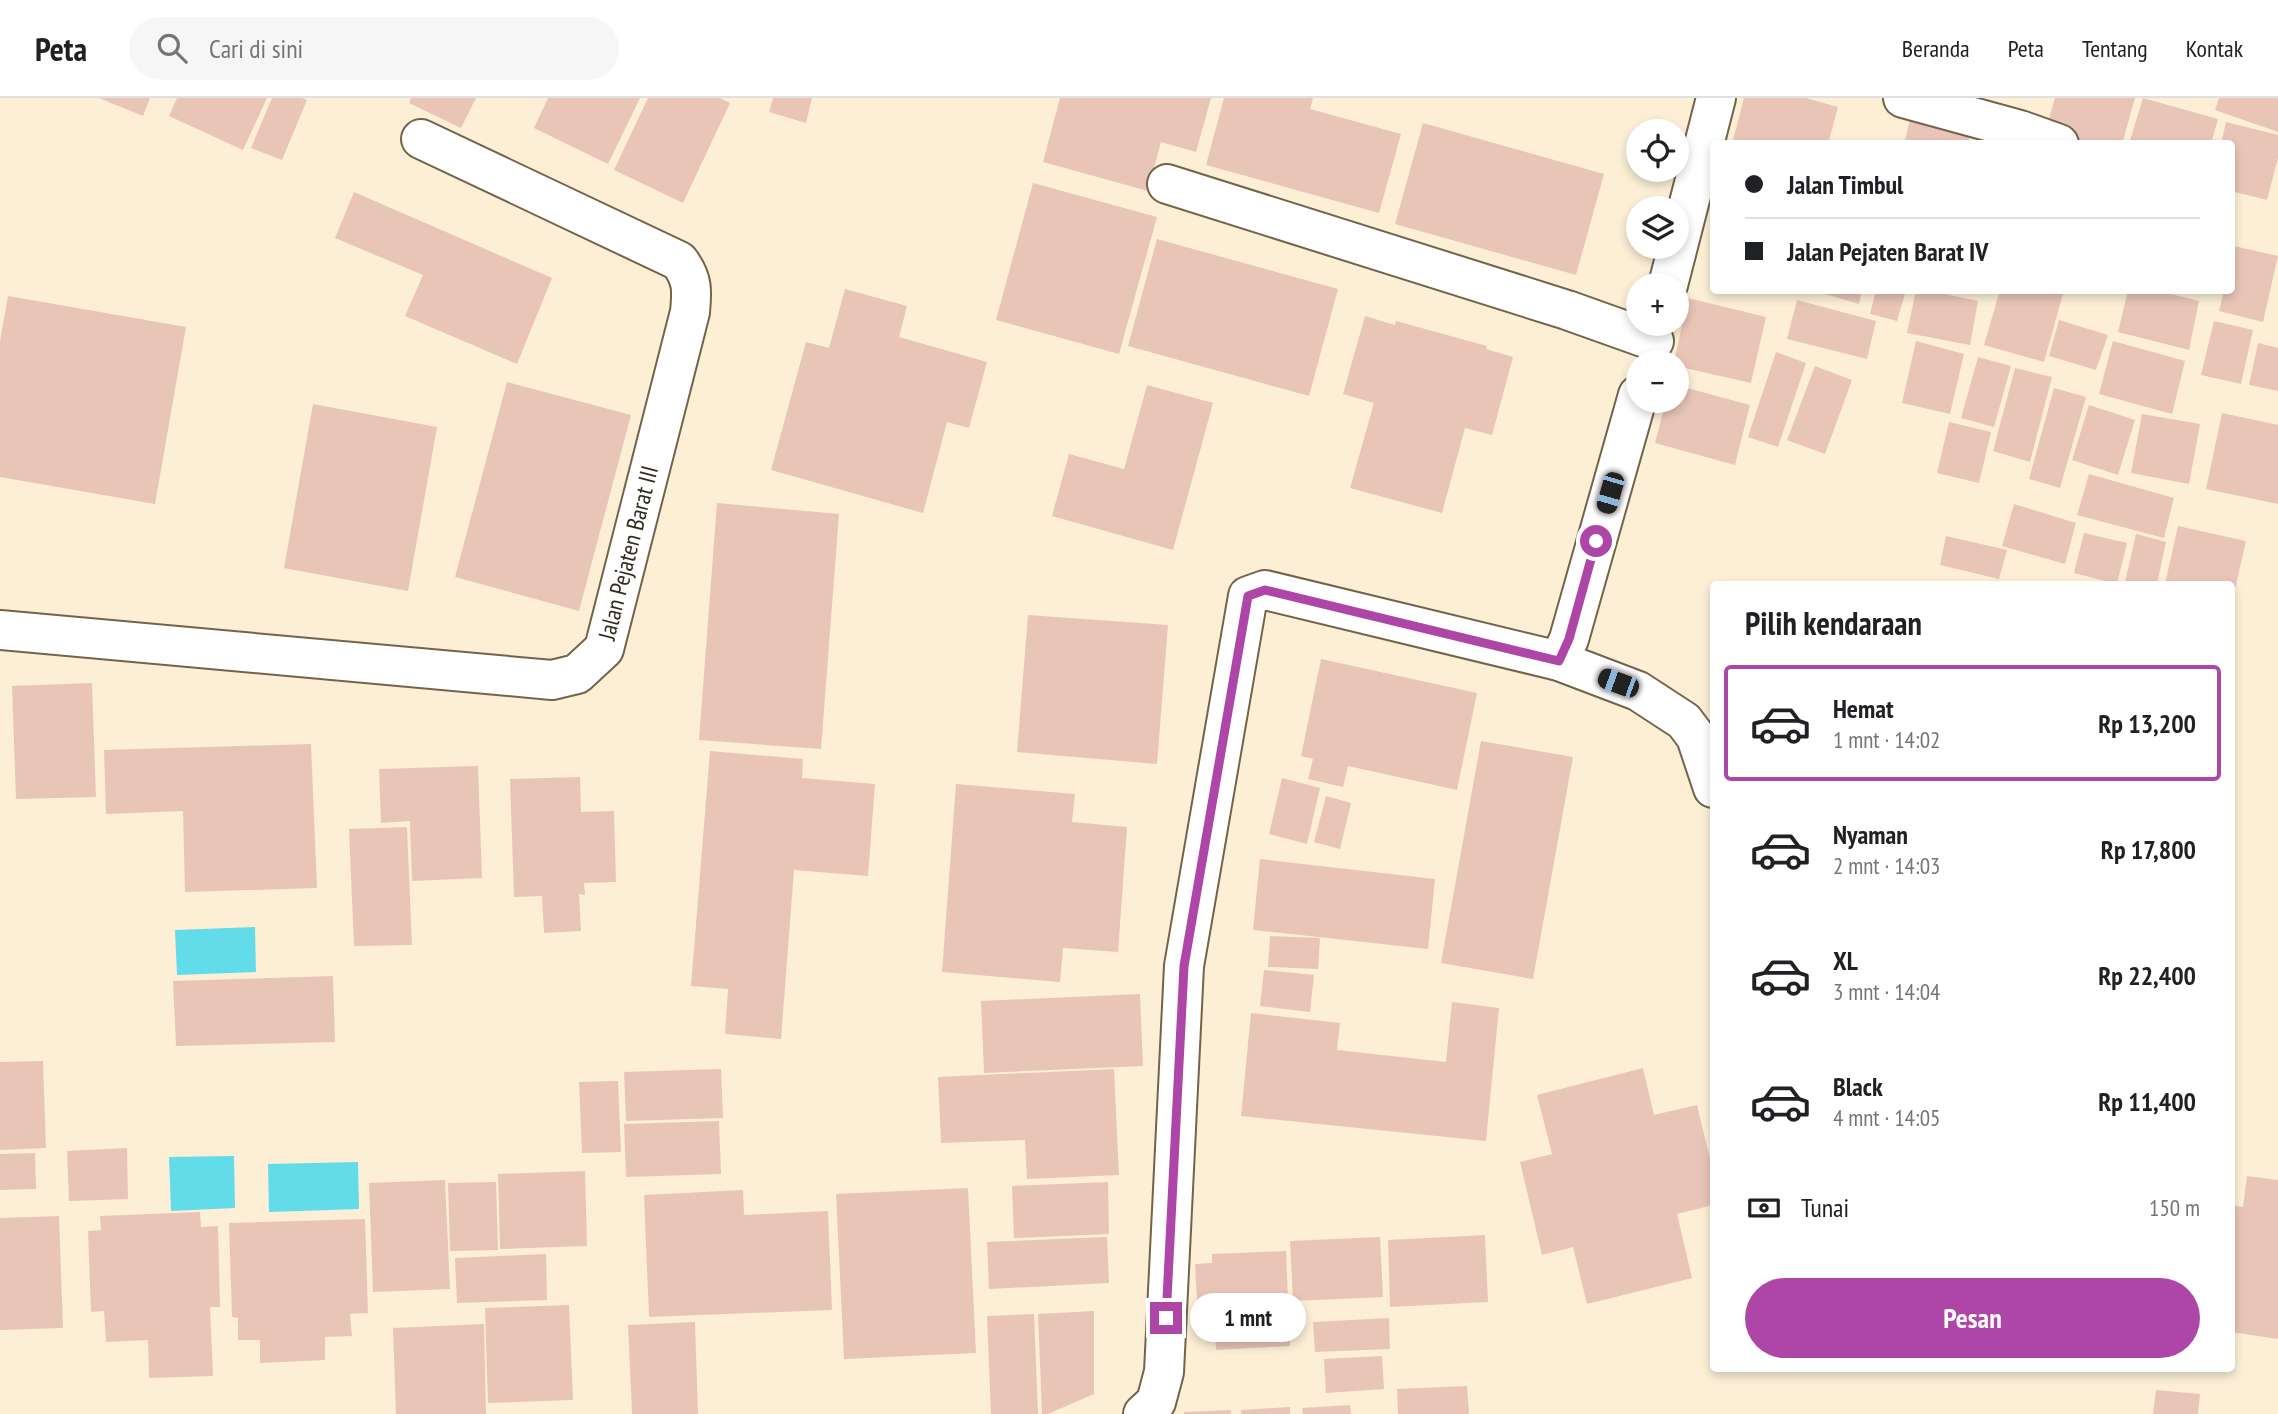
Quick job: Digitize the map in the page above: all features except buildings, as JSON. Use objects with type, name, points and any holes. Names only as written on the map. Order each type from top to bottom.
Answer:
[{"type":"street","points":[[1671,273],[1716,98]]},
{"type":"street","points":[[1903,98],[2048,140]]},
{"type":"street","name":"Jalan Pejaten Barat III","points":[[0,630],[552,680],[577,674],[604,649],[690,312],[693,286],[689,274],[678,261],[421,139]]},
{"type":"street","points":[[1167,184],[1567,310],[1653,342]]},
{"type":"street","points":[[1559,661],[1569,639],[1633,413]]},
{"type":"street","points":[[1153,1410],[1164,1372],[1184,966],[1248,596],[1265,590],[1559,661],[1637,691],[1684,721],[1696,737],[1710,779]]},
{"type":"water","points":[[255,927],[256,972],[177,975],[175,930]]},
{"type":"water","points":[[234,1156],[235,1208],[171,1211],[169,1157]]},
{"type":"water","points":[[358,1162],[359,1209],[269,1212],[268,1164]]},
{"type":"route","points":[[1166,1318],[1184,966],[1248,596],[1265,590],[1559,661],[1569,639],[1596,541]]}]
